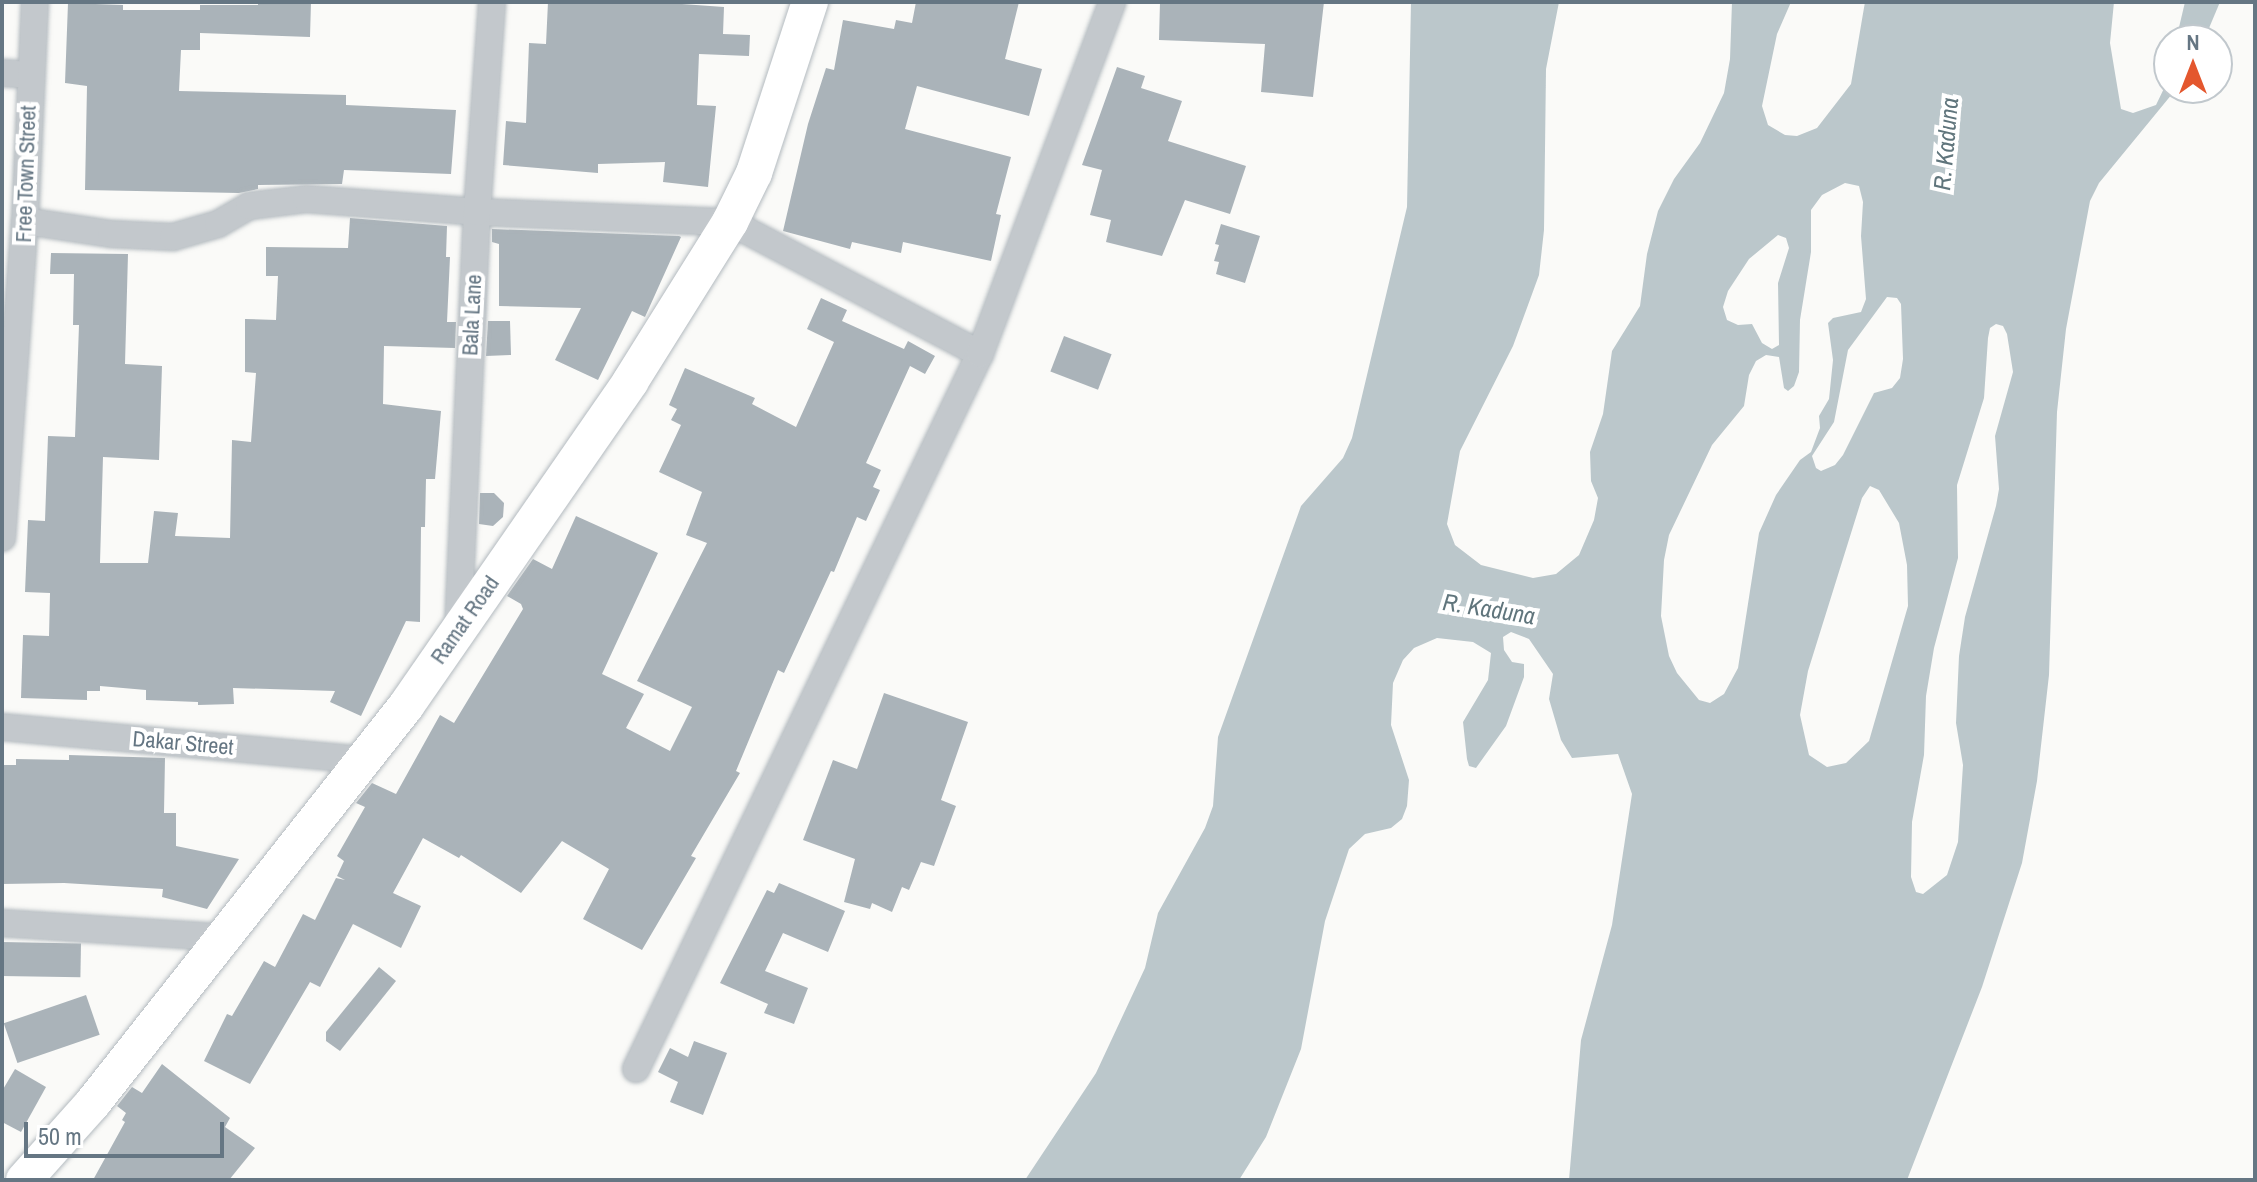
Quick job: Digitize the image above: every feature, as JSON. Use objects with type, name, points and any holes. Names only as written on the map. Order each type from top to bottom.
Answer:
[{"type":"street","name":"Free Town Street","points":[[2,538],[25,221],[35,2]]},
{"type":"street","name":"Bala Lane","points":[[458,629],[477,212],[492,2]]},
{"type":"street","name":"Ramat Road","points":[[24,1180],[92,1104],[220,937],[365,760],[630,382],[730,222],[754,173],[810,2]]},
{"type":"street","points":[[636,1069],[980,354],[1112,2]]},
{"type":"street","points":[[2,73],[30,75]]},
{"type":"street","points":[[25,221],[111,234],[173,237],[218,224],[249,206],[306,199],[477,212],[730,222],[980,354]]},
{"type":"street","name":"Dakar Street","points":[[2,727],[365,760]]},
{"type":"street","points":[[2,923],[220,937]]},
{"type":"water","name":"R. Kaduna","points":[[1411,2],[1559,2],[1546,69],[1544,230],[1539,275],[1513,346],[1460,451],[1447,524],[1455,545],[1481,565],[1533,578],[1556,574],[1579,555],[1594,520],[1598,498],[1591,481],[1590,452],[1603,414],[1612,351],[1640,306],[1647,254],[1658,211],[1674,179],[1700,143],[1724,93],[1730,59],[1732,2],[1791,2],[1777,34],[1762,106],[1768,125],[1785,135],[1797,136],[1817,128],[1851,84],[1865,2],[2114,2],[2110,43],[2121,109],[2133,113],[2164,104],[2099,183],[2090,201],[2066,329],[2057,412],[2049,675],[2037,781],[2022,863],[1982,987],[1907,1180],[1569,1180],[1581,1040],[1612,925],[1632,794],[1618,754],[1572,758],[1561,740],[1549,699],[1553,674],[1529,639],[1511,632],[1503,637],[1504,650],[1512,662],[1524,664],[1524,677],[1506,726],[1476,768],[1469,766],[1467,759],[1463,722],[1488,680],[1491,653],[1473,642],[1437,638],[1414,648],[1403,660],[1393,683],[1391,725],[1409,780],[1407,806],[1402,819],[1391,828],[1365,834],[1349,849],[1325,921],[1301,1049],[1266,1137],[1239,1180],[1025,1180],[1096,1073],[1145,968],[1158,913],[1205,828],[1213,806],[1218,737],[1301,506],[1343,458],[1352,438],[1407,207]],"holes":[[[1845,183],[1859,186],[1863,202],[1861,236],[1866,299],[1861,312],[1833,318],[1828,323],[1833,360],[1829,399],[1819,416],[1820,428],[1811,452],[1800,460],[1776,495],[1759,533],[1738,668],[1724,694],[1710,703],[1699,700],[1677,673],[1669,656],[1661,616],[1664,560],[1669,535],[1712,445],[1744,406],[1749,375],[1756,361],[1766,355],[1779,357],[1784,388],[1788,391],[1794,386],[1799,372],[1800,320],[1811,252],[1811,210],[1822,195]],[[1778,235],[1786,238],[1789,248],[1778,283],[1779,345],[1772,349],[1762,343],[1752,324],[1738,325],[1727,320],[1723,307],[1728,291],[1749,259]],[[1887,297],[1897,298],[1901,304],[1903,359],[1900,378],[1892,388],[1874,393],[1843,455],[1835,465],[1821,471],[1816,468],[1812,456],[1834,422],[1848,350]],[[1996,324],[2003,326],[2013,372],[1995,436],[1999,489],[1996,506],[1965,617],[1959,656],[1956,723],[1963,765],[1958,842],[1947,875],[1923,894],[1916,892],[1911,877],[1912,822],[1924,755],[1926,696],[1934,648],[1958,558],[1957,485],[1984,398],[1990,328]],[[1870,486],[1879,490],[1899,523],[1907,565],[1908,606],[1869,741],[1846,763],[1827,767],[1809,755],[1800,715],[1808,671],[1862,498]]]},
{"type":"water","points":[[2185,2],[2220,2],[2211,24],[2180,24]]},
{"type":"building","points":[[258,2],[311,2],[310,37],[200,33],[200,50],[181,50],[179,91],[346,95],[346,105],[456,110],[451,174],[344,170],[342,184],[258,185],[258,189],[239,193],[85,190],[87,86],[65,83],[68,3],[123,5],[123,10],[200,10],[200,5],[258,5]]},
{"type":"building","points":[[548,2],[654,2],[724,7],[723,34],[750,35],[749,56],[699,54],[697,105],[716,106],[708,187],[663,182],[665,162],[598,164],[598,173],[503,165],[506,121],[526,123],[529,43],[546,44]]},
{"type":"building","points":[[916,2],[1019,2],[1005,59],[1042,69],[1029,116],[917,86],[905,129],[1011,157],[996,214],[1001,215],[991,261],[903,242],[901,253],[852,242],[850,249],[783,231],[808,124],[826,68],[834,70],[843,20],[894,29],[896,20],[912,23]]},
{"type":"building","points":[[1160,2],[1324,2],[1313,97],[1261,92],[1265,44],[1159,40]]},
{"type":"building","points":[[1117,67],[1145,76],[1141,88],[1182,101],[1168,141],[1246,166],[1230,214],[1185,200],[1162,256],[1106,242],[1111,220],[1090,215],[1102,170],[1082,165]]},
{"type":"building","points":[[350,218],[447,226],[446,257],[450,257],[447,322],[456,322],[455,348],[384,346],[383,404],[441,411],[435,479],[426,479],[425,527],[421,527],[420,622],[406,621],[361,716],[330,702],[335,691],[233,688],[234,704],[198,705],[198,702],[146,700],[146,690],[100,686],[100,691],[87,691],[87,700],[21,698],[23,635],[49,636],[50,593],[25,592],[28,520],[45,521],[48,436],[75,437],[79,325],[73,325],[74,274],[50,274],[51,253],[128,254],[125,364],[162,366],[159,460],[103,457],[100,563],[148,563],[154,511],[178,513],[175,536],[230,538],[232,440],[251,442],[256,373],[245,372],[245,319],[276,320],[278,276],[266,276],[266,247],[348,248]]},
{"type":"building","points":[[1221,224],[1260,236],[1245,283],[1216,274],[1219,262],[1214,261],[1219,245],[1215,244]]},
{"type":"building","points":[[492,229],[681,237],[645,317],[632,311],[598,380],[555,360],[581,308],[499,306],[499,244],[492,242]]},
{"type":"building","points":[[821,298],[847,310],[842,321],[904,349],[908,341],[935,356],[925,374],[910,366],[866,463],[881,470],[873,487],[880,490],[866,521],[857,517],[834,572],[831,571],[784,673],[778,670],[736,771],[740,773],[691,856],[696,858],[642,950],[583,919],[609,869],[562,841],[521,893],[461,855],[459,858],[423,838],[393,893],[421,906],[401,948],[353,924],[320,987],[310,982],[250,1084],[204,1061],[227,1014],[232,1016],[264,961],[275,967],[303,914],[315,920],[336,878],[345,880],[337,876],[344,861],[337,856],[365,807],[356,803],[372,783],[396,794],[440,715],[454,723],[523,609],[521,604],[507,596],[533,559],[552,569],[576,516],[658,553],[602,674],[644,694],[626,728],[670,751],[692,707],[637,681],[707,543],[686,535],[702,492],[659,472],[681,425],[671,420],[677,409],[669,405],[685,368],[755,398],[752,404],[796,427],[834,342],[807,329]]},
{"type":"building","points":[[488,321],[510,321],[511,355],[486,356]]},
{"type":"building","points":[[1064,336],[1112,354],[1098,390],[1050,371]]},
{"type":"building","points":[[480,493],[494,493],[504,503],[503,517],[493,526],[479,524]]},
{"type":"building","points":[[884,693],[968,722],[941,800],[956,806],[934,866],[921,862],[909,890],[902,887],[892,912],[872,903],[870,909],[844,902],[855,859],[803,840],[833,760],[857,769]]},
{"type":"building","points":[[69,755],[165,758],[164,813],[176,813],[176,846],[239,859],[207,909],[162,897],[163,889],[64,883],[2,884],[2,765],[16,765],[16,759],[69,760]]},
{"type":"building","points":[[779,883],[845,911],[828,952],[783,933],[765,971],[808,988],[794,1024],[764,1013],[768,1004],[720,983],[767,890],[774,893]]},
{"type":"building","points":[[2,942],[81,943],[80,977],[2,976]]},
{"type":"building","points":[[379,967],[396,981],[340,1051],[326,1041],[326,1032]]},
{"type":"building","points":[[86,995],[100,1035],[17,1063],[4,1023]]},
{"type":"building","points":[[694,1041],[727,1053],[703,1115],[670,1102],[678,1082],[658,1072],[670,1048],[688,1057]]},
{"type":"building","points":[[162,1064],[230,1118],[225,1127],[255,1148],[229,1180],[93,1180],[125,1122],[122,1120],[126,1113],[117,1106],[132,1087],[142,1093]]},
{"type":"building","points":[[15,1069],[46,1087],[21,1132],[2,1122],[2,1091]]}]
